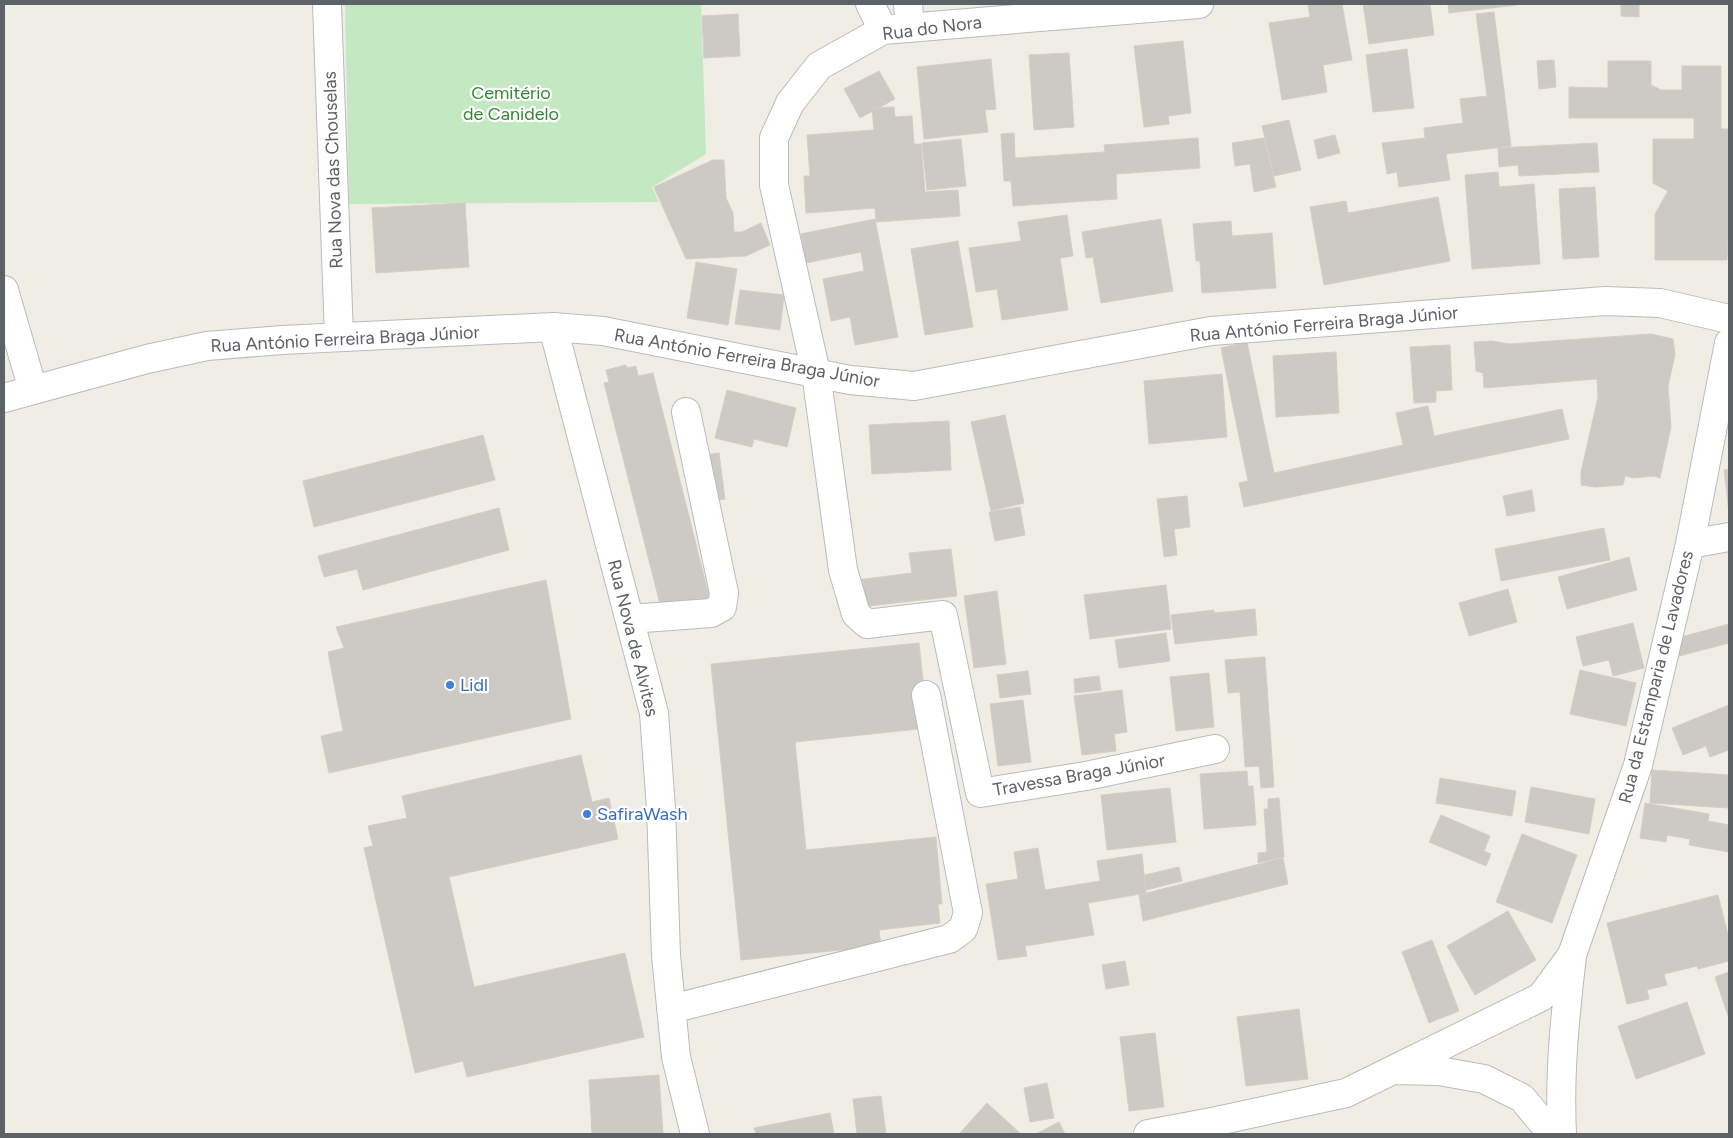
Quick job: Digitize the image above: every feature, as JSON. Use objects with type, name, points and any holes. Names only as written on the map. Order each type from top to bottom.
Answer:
[{"type":"street","name":"Rua Nova das Chouselas","points":[[327,4],[339,337]]},
{"type":"street","points":[[870,4],[883,30]]},
{"type":"street","name":"Rua do Nora","points":[[816,373],[774,185],[774,138],[790,103],[819,66],[909,16],[1199,4]]},
{"type":"street","points":[[4,290],[33,390]]},
{"type":"street","name":"Rua António Ferreira Braga Júnior","points":[[4,398],[147,359],[207,346],[282,340],[553,327],[603,332],[850,380],[914,386],[1211,331],[1605,301],[1660,302],[1729,318]]},
{"type":"street","name":"Rua Nova de Alvites","points":[[553,327],[654,713],[666,955],[671,1009],[676,1057],[695,1134]]},
{"type":"street","name":"Rua da Estamparia de Lavadores","points":[[1148,1134],[1221,1128],[1346,1093],[1541,997],[1572,955],[1638,766],[1690,544],[1729,343]]},
{"type":"street","name":"Travessa Braga Júnior","points":[[816,373],[843,570],[856,614],[867,624],[942,615],[980,794],[1086,776],[1215,749]]},
{"type":"street","points":[[630,619],[711,613],[722,607],[724,593],[686,412]]},
{"type":"street","points":[[1690,544],[1729,537]]},
{"type":"street","points":[[671,1009],[949,939],[963,929],[968,913],[926,695]]},
{"type":"street","points":[[1562,1134],[1560,1098],[1563,1036],[1572,955]]},
{"type":"street","points":[[1393,1070],[1439,1071],[1484,1079],[1522,1098],[1552,1134]]},
{"type":"green space","name":"Cemitério de Canidelo","points":[[345,4],[701,4],[706,154],[652,187],[659,202],[349,204]]},
{"type":"building","points":[[1308,4],[1342,4],[1352,60],[1323,65],[1327,92],[1282,100],[1269,23],[1310,17]]},
{"type":"building","points":[[1363,4],[1430,4],[1434,35],[1369,44]]},
{"type":"building","points":[[1448,4],[1517,4],[1517,5],[1449,13]]},
{"type":"building","points":[[1621,4],[1639,4],[1639,17],[1621,16]]},
{"type":"building","points":[[1494,12],[1511,146],[1446,154],[1450,180],[1399,187],[1397,172],[1387,174],[1382,143],[1425,138],[1424,128],[1463,123],[1460,99],[1487,96],[1476,14]]},
{"type":"building","points":[[738,14],[740,56],[704,58],[702,16]]},
{"type":"building","points":[[1183,41],[1191,113],[1168,116],[1169,124],[1144,127],[1134,46]]},
{"type":"building","points":[[1407,49],[1414,108],[1373,112],[1366,55]]},
{"type":"building","points":[[1069,53],[1074,127],[1034,130],[1029,55]]},
{"type":"building","points":[[991,59],[996,109],[985,110],[988,132],[924,139],[917,67]]},
{"type":"building","points":[[1554,60],[1556,87],[1539,89],[1537,61]]},
{"type":"building","points":[[1608,61],[1651,61],[1651,85],[1661,90],[1682,90],[1682,66],[1721,66],[1721,129],[1729,129],[1729,241],[1727,260],[1655,260],[1655,214],[1668,191],[1653,183],[1653,139],[1694,139],[1694,118],[1569,118],[1569,87],[1608,88]]},
{"type":"building","points":[[879,71],[895,99],[860,118],[844,89]]},
{"type":"building","points":[[894,107],[895,117],[912,116],[914,144],[921,144],[925,192],[958,190],[960,216],[876,222],[875,208],[806,213],[804,176],[810,176],[807,135],[874,130],[872,108]]},
{"type":"building","points":[[1289,120],[1301,170],[1274,176],[1262,126]]},
{"type":"building","points":[[1014,133],[1015,158],[1105,152],[1104,145],[1198,138],[1200,168],[1116,174],[1117,199],[1013,206],[1011,181],[1004,181],[1001,134]]},
{"type":"building","points":[[1335,135],[1340,153],[1318,159],[1314,140]]},
{"type":"building","points":[[1264,138],[1276,187],[1254,192],[1250,164],[1235,166],[1232,143]]},
{"type":"building","points":[[961,139],[966,186],[927,190],[922,143]]},
{"type":"building","points":[[1597,143],[1599,172],[1519,176],[1518,165],[1499,167],[1498,148]]},
{"type":"building","points":[[713,160],[724,160],[726,198],[733,213],[734,232],[742,232],[761,223],[770,245],[746,256],[686,259],[654,187]]},
{"type":"building","points":[[1498,172],[1499,187],[1534,184],[1540,264],[1472,269],[1465,175]]},
{"type":"building","points":[[1595,187],[1599,257],[1563,259],[1559,189]]},
{"type":"building","points":[[1438,197],[1450,261],[1324,285],[1310,207],[1346,201],[1348,213]]},
{"type":"building","points":[[465,203],[469,267],[376,273],[372,208]]},
{"type":"building","points":[[1067,215],[1073,256],[1060,258],[1068,310],[1002,320],[997,289],[976,292],[969,248],[1021,241],[1018,222]]},
{"type":"building","points":[[875,219],[898,337],[855,345],[850,317],[831,321],[823,279],[864,271],[861,252],[806,263],[801,234]]},
{"type":"building","points":[[1161,219],[1173,291],[1101,303],[1093,257],[1086,258],[1082,232]]},
{"type":"building","points":[[1231,221],[1232,236],[1272,233],[1276,288],[1202,293],[1200,261],[1196,261],[1193,224]]},
{"type":"building","points":[[958,241],[973,327],[925,335],[911,249]]},
{"type":"building","points":[[696,262],[737,269],[728,325],[687,318]]},
{"type":"building","points":[[740,290],[784,295],[780,330],[735,324]]},
{"type":"building","points":[[1651,334],[1673,339],[1675,355],[1668,386],[1671,427],[1660,478],[1654,476],[1634,478],[1625,476],[1623,485],[1595,487],[1581,485],[1581,472],[1598,397],[1597,379],[1484,388],[1483,373],[1476,371],[1474,342],[1492,341],[1509,344]]},
{"type":"building","points":[[1247,342],[1274,473],[1403,445],[1396,413],[1428,406],[1434,436],[1562,409],[1569,439],[1244,507],[1239,483],[1248,481],[1221,348]]},
{"type":"building","points":[[1450,345],[1452,390],[1436,391],[1436,402],[1414,403],[1410,347]]},
{"type":"building","points":[[1336,352],[1339,413],[1276,417],[1273,356]]},
{"type":"building","points":[[626,365],[627,368],[636,366],[638,376],[653,373],[710,600],[701,603],[699,598],[661,608],[604,383],[609,382],[606,370]]},
{"type":"building","points":[[1222,374],[1227,437],[1149,444],[1144,381]]},
{"type":"building","points":[[727,390],[796,408],[787,447],[754,439],[752,447],[715,438]]},
{"type":"building","points":[[1005,415],[1024,503],[991,511],[971,422]]},
{"type":"building","points":[[949,421],[951,470],[872,474],[869,425]]},
{"type":"building","points":[[483,435],[495,480],[314,527],[303,481]]},
{"type":"building","points":[[719,453],[725,499],[711,501],[706,455]]},
{"type":"building","points":[[1729,469],[1729,512],[1724,470]]},
{"type":"building","points":[[1532,490],[1535,511],[1507,516],[1503,496]]},
{"type":"building","points":[[1187,496],[1190,527],[1174,529],[1177,555],[1164,557],[1157,499]]},
{"type":"building","points":[[1020,507],[1025,535],[995,541],[989,512]]},
{"type":"building","points":[[499,508],[509,550],[363,590],[357,569],[324,577],[318,556]]},
{"type":"building","points":[[1604,528],[1610,560],[1501,581],[1495,549]]},
{"type":"building","points":[[951,549],[957,596],[860,607],[857,580],[912,573],[909,553]]},
{"type":"building","points":[[1629,557],[1637,590],[1567,609],[1558,577]]},
{"type":"building","name":"Lidl","points":[[546,580],[571,719],[329,773],[321,736],[343,731],[328,652],[344,648],[336,627]]},
{"type":"building","points":[[1166,585],[1171,629],[1090,639],[1084,595]]},
{"type":"building","points":[[1508,589],[1517,622],[1469,636],[1459,603]]},
{"type":"building","points":[[997,591],[1006,664],[974,668],[964,596]]},
{"type":"building","points":[[1255,609],[1257,635],[1175,644],[1171,615],[1214,610],[1214,613]]},
{"type":"building","points":[[1633,623],[1644,668],[1613,676],[1609,660],[1583,666],[1576,637]]},
{"type":"building","points":[[1729,624],[1729,643],[1679,656],[1674,639]]},
{"type":"building","points":[[1166,633],[1170,661],[1119,668],[1115,640]]},
{"type":"building","points":[[919,643],[928,728],[795,742],[806,850],[936,837],[942,904],[938,904],[940,923],[879,930],[881,946],[741,960],[711,664]]},
{"type":"building","points":[[1265,657],[1274,787],[1261,788],[1259,766],[1245,767],[1240,692],[1228,693],[1225,660]]},
{"type":"building","points":[[1580,670],[1636,683],[1626,726],[1570,714]]},
{"type":"building","points":[[1028,671],[1031,694],[1000,698],[997,675]]},
{"type":"building","points":[[1209,673],[1214,727],[1176,731],[1170,677]]},
{"type":"building","points":[[1099,676],[1101,690],[1075,693],[1074,679]]},
{"type":"building","points":[[1122,690],[1127,732],[1114,734],[1116,751],[1082,755],[1074,696]]},
{"type":"building","points":[[1023,700],[1031,762],[998,766],[990,704]]},
{"type":"building","points":[[1729,705],[1729,750],[1710,757],[1706,746],[1683,755],[1672,728]]},
{"type":"building","points":[[581,755],[592,802],[609,798],[618,839],[449,877],[474,987],[625,953],[644,1037],[467,1077],[463,1061],[415,1073],[364,848],[373,846],[368,826],[407,818],[402,796]]},
{"type":"building","points":[[1652,770],[1729,775],[1729,808],[1650,803]]},
{"type":"building","points":[[1247,771],[1248,786],[1253,786],[1256,825],[1204,829],[1200,774]]},
{"type":"building","points":[[1440,778],[1516,791],[1512,816],[1436,803]]},
{"type":"building","points":[[1531,787],[1595,799],[1589,834],[1525,822]]},
{"type":"building","points":[[1170,788],[1176,842],[1107,850],[1101,795]]},
{"type":"building","points":[[1279,798],[1284,857],[1258,863],[1258,853],[1267,852],[1264,809],[1268,809],[1268,799]]},
{"type":"building","points":[[1645,803],[1709,814],[1708,821],[1729,825],[1729,852],[1689,845],[1690,839],[1667,835],[1666,842],[1640,838]]},
{"type":"building","points":[[1441,815],[1490,836],[1484,851],[1491,854],[1486,866],[1429,842]]},
{"type":"building","points":[[1522,834],[1577,855],[1552,923],[1496,902]]},
{"type":"building","points":[[1038,848],[1045,890],[1100,881],[1097,861],[1142,854],[1146,893],[1088,903],[1094,935],[1025,946],[1027,956],[998,960],[986,884],[1018,879],[1014,852]]},
{"type":"building","points":[[1283,858],[1288,884],[1143,921],[1139,895]]},
{"type":"building","points":[[1179,867],[1182,881],[1146,890],[1145,875]]},
{"type":"building","points":[[1718,895],[1729,939],[1729,961],[1698,969],[1697,966],[1664,974],[1667,985],[1647,990],[1649,999],[1627,1004],[1607,923]]},
{"type":"building","points":[[1508,911],[1536,960],[1475,995],[1447,946]]},
{"type":"building","points":[[1432,940],[1459,1011],[1429,1023],[1402,952]]},
{"type":"building","points":[[1125,961],[1129,985],[1106,989],[1102,965]]},
{"type":"building","points":[[1729,972],[1729,1019],[1715,977]]},
{"type":"building","points":[[1687,1002],[1705,1054],[1636,1079],[1618,1026]]},
{"type":"building","points":[[1299,1009],[1308,1079],[1246,1086],[1237,1017]]},
{"type":"building","points":[[1155,1033],[1164,1107],[1129,1111],[1120,1037]]},
{"type":"building","points":[[659,1075],[663,1134],[592,1134],[589,1080]]},
{"type":"building","points":[[1047,1083],[1054,1118],[1030,1122],[1024,1088]]},
{"type":"building","points":[[881,1096],[886,1134],[857,1134],[853,1099]]},
{"type":"building","points":[[987,1103],[1021,1134],[959,1134]]},
{"type":"building","points":[[830,1113],[834,1134],[756,1134],[754,1128]]},
{"type":"building","points":[[1059,1122],[1065,1134],[1036,1134]]},
{"type":"place","name":"Lidl","points":[[450,685]]},
{"type":"place","name":"SafiraWash","points":[[587,814]]}]
